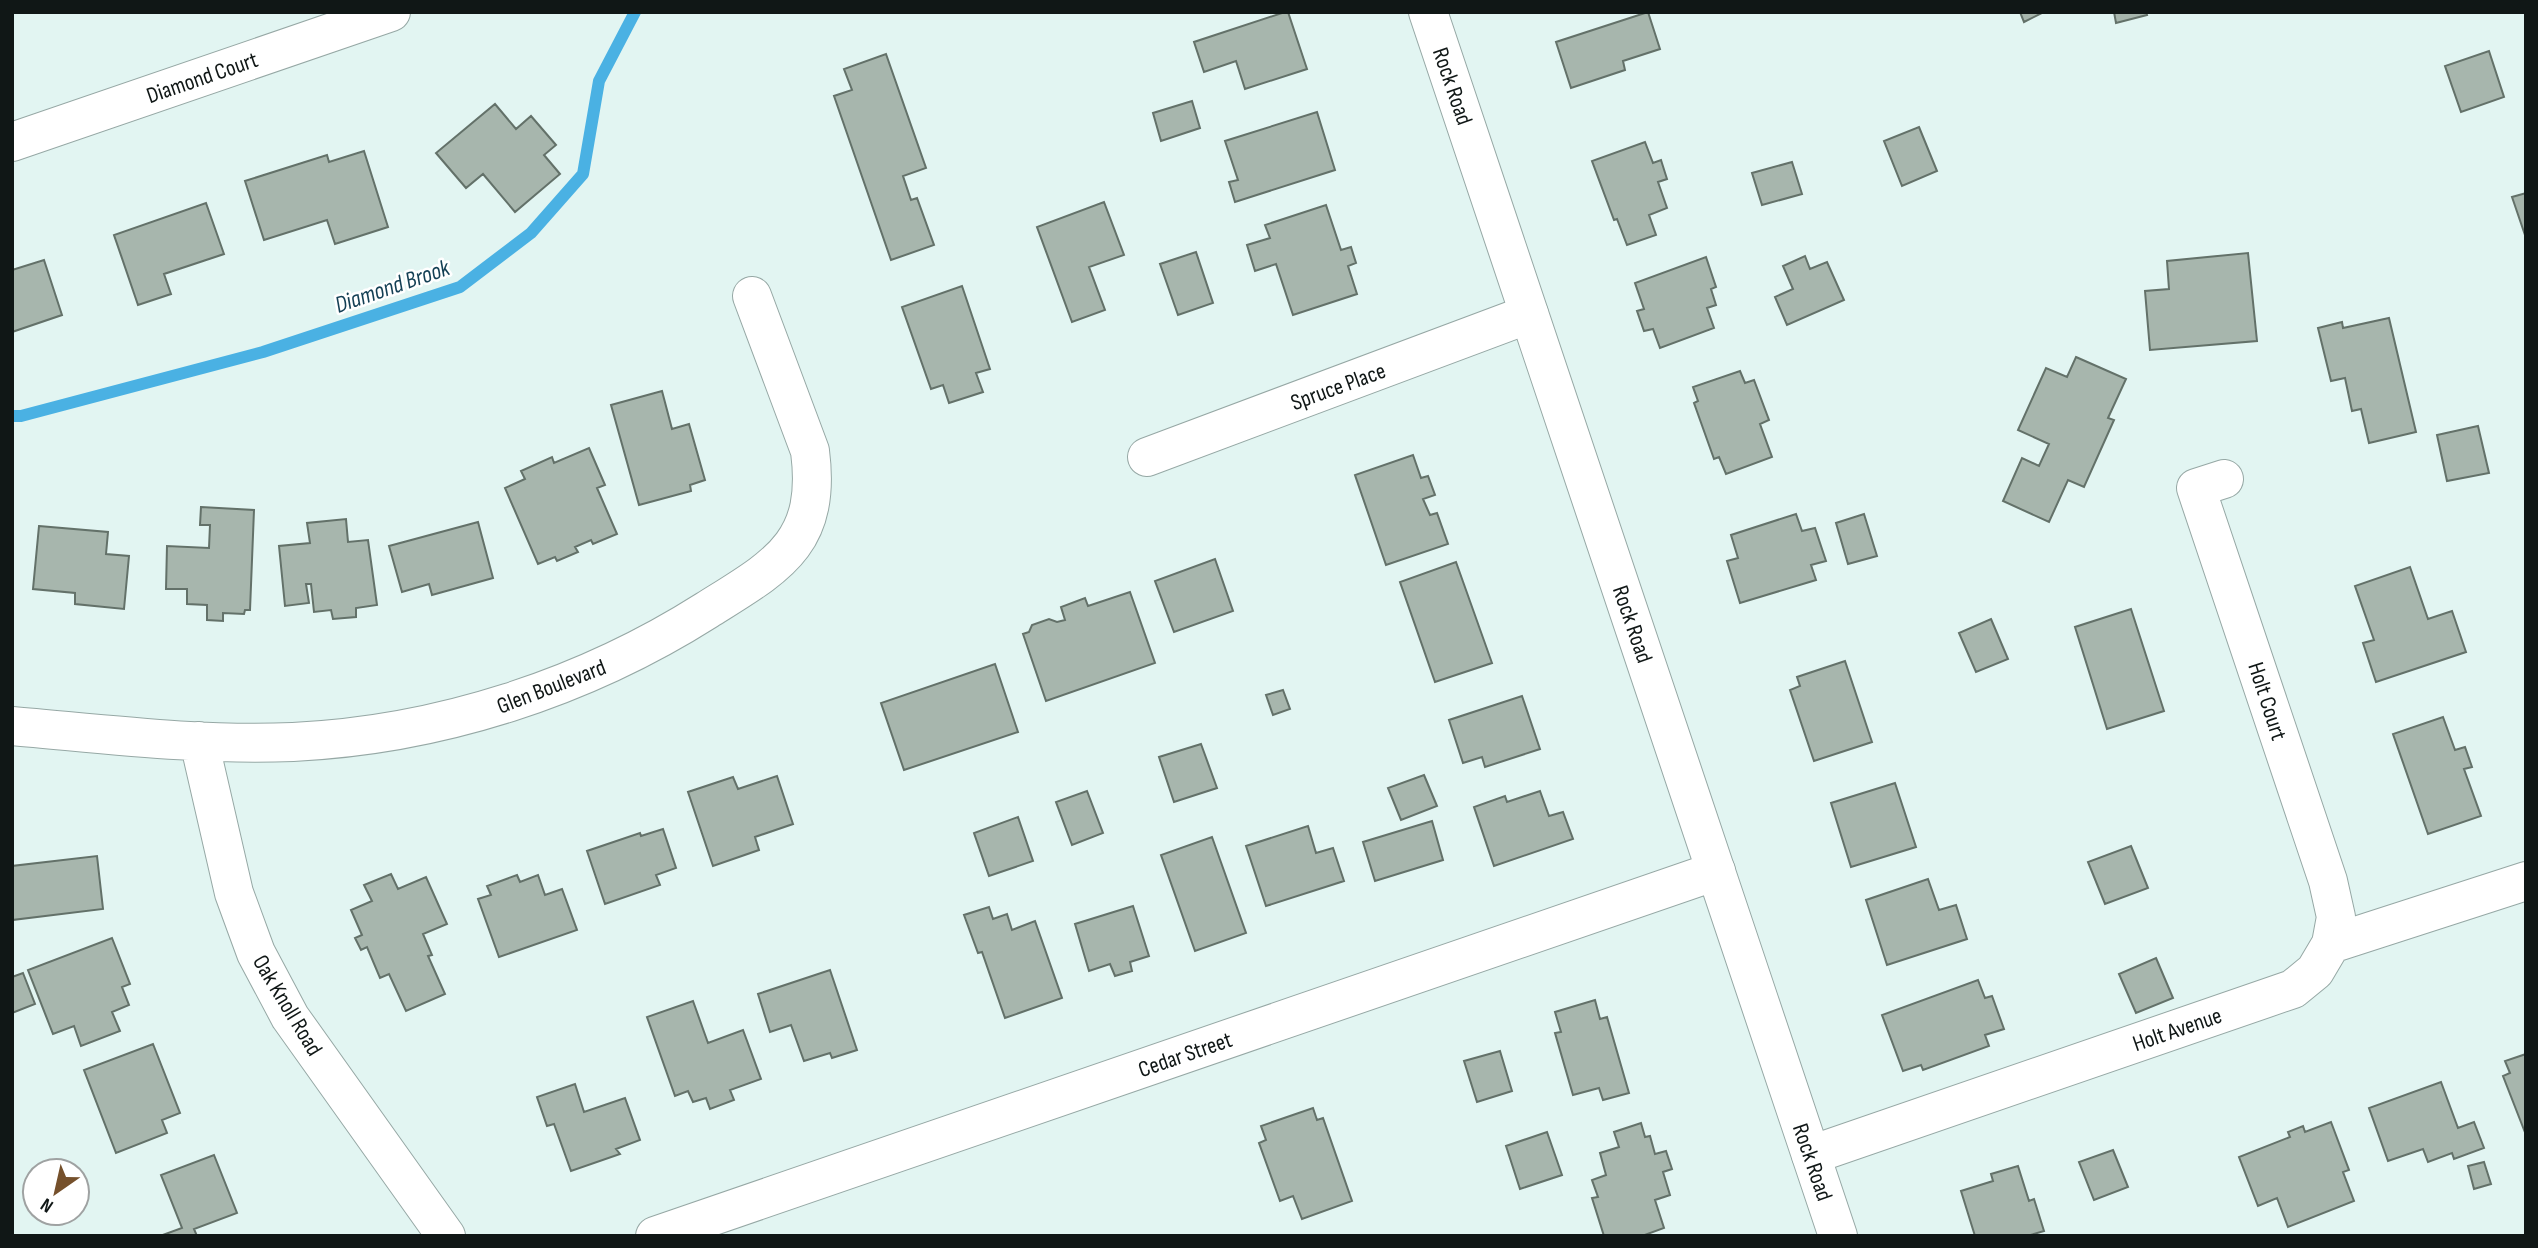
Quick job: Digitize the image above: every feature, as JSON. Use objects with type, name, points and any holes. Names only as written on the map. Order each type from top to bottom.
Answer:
[{"type":"street","name":"Diamond Court","points":[[12,142],[391,12]]},
{"type":"street","name":"Rock Road","points":[[1428,12],[1838,1236]]},
{"type":"street","name":"Glen Boulevard","points":[[12,726],[199,741],[293,742],[397,731],[484,711],[583,676],[664,638],[780,561],[797,542],[807,516],[813,477],[810,451],[752,296]]},
{"type":"street","name":"Spruce Place","points":[[1147,457],[1529,314]]},
{"type":"street","name":"Holt Court","points":[[2224,479],[2196,488],[2328,881],[2336,917],[2331,944]]},
{"type":"street","name":"Oak Knoll Road","points":[[199,741],[234,893],[256,953],[290,1017],[446,1236]]},
{"type":"street","name":"Cedar Street","points":[[655,1236],[1716,871]]},
{"type":"street","points":[[2331,944],[2526,881]]},
{"type":"street","name":"Holt Avenue","points":[[1811,1155],[2293,989],[2315,971],[2331,944]]},
{"type":"building","points":[[1288,12],[1307,69],[1245,89],[1236,61],[1204,72],[1194,42]]},
{"type":"building","points":[[1648,12],[1660,49],[1623,61],[1625,70],[1571,88],[1556,42]]},
{"type":"building","points":[[2020,12],[2041,12],[2042,13],[2024,22]]},
{"type":"building","points":[[2114,12],[2146,12],[2147,15],[2116,23]]},
{"type":"building","points":[[2489,51],[2504,97],[2461,112],[2445,66]]},
{"type":"building","points":[[886,54],[926,168],[903,176],[911,200],[917,198],[934,245],[891,260],[834,96],[852,90],[844,69]]},
{"type":"building","points":[[1192,101],[1200,128],[1161,141],[1153,113]]},
{"type":"building","points":[[495,104],[516,129],[531,116],[556,145],[544,155],[560,174],[515,212],[483,174],[466,188],[436,153]]},
{"type":"building","points":[[1317,112],[1335,170],[1235,202],[1229,182],[1238,180],[1225,141]]},
{"type":"building","points":[[1919,127],[1937,171],[1902,186],[1884,141]]},
{"type":"building","points":[[1645,142],[1653,163],[1661,160],[1667,179],[1658,182],[1667,208],[1649,215],[1656,235],[1627,245],[1617,219],[1614,220],[1592,161]]},
{"type":"building","points":[[364,151],[388,227],[335,244],[327,220],[264,240],[245,181],[327,155],[329,162]]},
{"type":"building","points":[[1792,162],[1802,194],[1762,205],[1752,173]]},
{"type":"building","points":[[2526,193],[2526,238],[2512,197]]},
{"type":"building","points":[[1104,202],[1124,255],[1089,267],[1105,310],[1072,322],[1037,227]]},
{"type":"building","points":[[206,203],[224,254],[164,274],[171,294],[138,305],[114,235]]},
{"type":"building","points":[[1326,205],[1341,250],[1351,247],[1356,263],[1348,266],[1357,294],[1293,315],[1276,264],[1255,271],[1247,245],[1270,238],[1265,225]]},
{"type":"building","points":[[1196,252],[1213,303],[1178,315],[1160,264]]},
{"type":"building","points":[[2248,253],[2257,341],[2150,350],[2145,291],[2169,289],[2167,261]]},
{"type":"building","points":[[1805,256],[1810,269],[1827,262],[1844,300],[1787,325],[1775,297],[1793,289],[1783,266]]},
{"type":"building","points":[[1706,257],[1716,287],[1711,289],[1716,305],[1707,308],[1714,328],[1660,348],[1653,329],[1644,331],[1637,311],[1644,309],[1635,283]]},
{"type":"building","points":[[44,260],[62,315],[12,332],[12,270]]},
{"type":"building","points":[[962,286],[990,369],[976,373],[983,392],[949,403],[943,385],[931,389],[902,307]]},
{"type":"building","points":[[2389,318],[2416,432],[2369,443],[2361,409],[2352,411],[2345,378],[2331,381],[2318,328],[2342,322],[2343,328]]},
{"type":"building","points":[[2076,357],[2126,379],[2108,418],[2114,420],[2084,487],[2068,480],[2049,522],[2003,501],[2022,458],[2039,466],[2049,444],[2018,430],[2046,368],[2067,377]]},
{"type":"building","points":[[1740,371],[1745,383],[1754,380],[1769,420],[1760,424],[1772,457],[1726,474],[1719,457],[1714,459],[1694,403],[1698,401],[1693,387]]},
{"type":"building","points":[[662,391],[672,429],[689,424],[705,480],[690,485],[691,491],[639,505],[611,405]]},
{"type":"building","points":[[2478,426],[2489,473],[2447,481],[2437,435]]},
{"type":"building","points":[[589,448],[605,485],[597,488],[617,534],[593,544],[591,540],[575,547],[578,552],[557,561],[555,557],[538,564],[505,488],[525,479],[521,471],[552,457],[554,463]]},
{"type":"building","points":[[1413,455],[1421,478],[1428,476],[1435,495],[1423,499],[1430,515],[1437,513],[1448,544],[1386,565],[1355,475]]},
{"type":"building","points":[[201,507],[254,510],[250,610],[245,610],[244,614],[223,613],[223,621],[207,620],[207,605],[187,604],[187,589],[166,589],[167,546],[209,548],[210,525],[200,525]]},
{"type":"building","points":[[1796,514],[1802,531],[1815,528],[1826,561],[1811,565],[1816,580],[1740,603],[1727,561],[1738,558],[1731,535]]},
{"type":"building","points":[[1864,514],[1877,556],[1848,564],[1836,523]]},
{"type":"building","points":[[346,519],[348,542],[368,540],[377,605],[356,608],[356,617],[333,619],[331,610],[314,612],[311,584],[306,584],[309,603],[285,606],[279,546],[310,543],[307,523]]},
{"type":"building","points":[[478,522],[493,578],[432,595],[429,584],[402,592],[389,546]]},
{"type":"building","points":[[39,526],[108,532],[106,554],[129,556],[124,609],[75,604],[75,593],[33,589]]},
{"type":"building","points":[[1215,559],[1233,611],[1174,632],[1155,581]]},
{"type":"building","points":[[1456,562],[1492,663],[1435,682],[1400,582]]},
{"type":"building","points":[[2410,567],[2428,619],[2452,611],[2466,652],[2376,682],[2363,643],[2374,640],[2355,586]]},
{"type":"building","points":[[1130,592],[1155,663],[1046,701],[1023,634],[1029,632],[1032,625],[1049,619],[1057,622],[1065,620],[1061,607],[1085,598],[1088,606]]},
{"type":"building","points":[[2131,609],[2164,711],[2107,729],[2075,627]]},
{"type":"building","points":[[1991,619],[2008,659],[1976,672],[1959,633]]},
{"type":"building","points":[[1845,661],[1872,742],[1814,761],[1790,690],[1800,686],[1797,677]]},
{"type":"building","points":[[995,664],[1018,732],[904,770],[881,703]]},
{"type":"building","points":[[1283,690],[1290,709],[1273,715],[1266,695]]},
{"type":"building","points":[[1522,696],[1540,749],[1485,767],[1482,757],[1463,763],[1449,720]]},
{"type":"building","points":[[2443,717],[2455,750],[2465,747],[2472,767],[2464,769],[2481,816],[2428,834],[2393,734]]},
{"type":"building","points":[[1201,744],[1217,788],[1174,802],[1159,757]]},
{"type":"building","points":[[1424,775],[1437,806],[1401,820],[1388,788]]},
{"type":"building","points":[[777,776],[793,824],[755,837],[759,850],[713,866],[688,792],[733,777],[738,789]]},
{"type":"building","points":[[1895,783],[1916,847],[1851,867],[1831,803]]},
{"type":"building","points":[[1087,791],[1103,833],[1072,845],[1056,802]]},
{"type":"building","points":[[1540,791],[1549,816],[1563,812],[1573,839],[1494,866],[1474,807],[1505,796],[1507,802]]},
{"type":"building","points":[[1018,817],[1033,861],[989,876],[974,833]]},
{"type":"building","points":[[1432,821],[1443,860],[1375,881],[1363,842]]},
{"type":"building","points":[[1308,826],[1316,853],[1333,848],[1344,881],[1266,906],[1246,846]]},
{"type":"building","points":[[663,829],[676,868],[656,875],[660,885],[605,904],[587,851],[640,833],[641,836]]},
{"type":"building","points":[[1212,837],[1246,933],[1195,951],[1161,855]]},
{"type":"building","points":[[2131,846],[2148,888],[2105,904],[2088,862]]},
{"type":"building","points":[[97,856],[103,909],[12,920],[12,866]]},
{"type":"building","points":[[391,874],[398,889],[426,877],[447,924],[423,934],[432,955],[428,956],[445,994],[406,1011],[389,974],[380,978],[367,947],[361,950],[355,938],[362,935],[351,910],[372,901],[364,885]]},
{"type":"building","points":[[517,875],[520,882],[538,875],[545,895],[562,889],[577,930],[499,957],[478,899],[491,895],[487,886]]},
{"type":"building","points":[[1928,879],[1939,910],[1956,905],[1967,939],[1887,965],[1866,900]]},
{"type":"building","points":[[1133,906],[1149,956],[1130,962],[1132,971],[1115,976],[1110,964],[1089,971],[1075,924]]},
{"type":"building","points":[[989,907],[993,919],[1007,914],[1012,930],[1035,921],[1062,998],[1005,1018],[982,952],[978,953],[964,915]]},
{"type":"building","points":[[112,938],[130,984],[122,987],[129,1005],[112,1012],[120,1031],[81,1046],[74,1026],[53,1034],[28,970]]},
{"type":"building","points":[[2156,958],[2173,998],[2136,1013],[2119,974]]},
{"type":"building","points":[[830,970],[857,1050],[832,1058],[830,1053],[804,1061],[791,1025],[770,1032],[758,994]]},
{"type":"building","points":[[23,973],[35,1004],[12,1013],[12,977]]},
{"type":"building","points":[[1978,980],[1985,998],[1992,996],[2004,1029],[1985,1035],[1989,1046],[1923,1070],[1921,1065],[1903,1071],[1882,1015]]},
{"type":"building","points":[[1595,1000],[1600,1019],[1607,1017],[1629,1093],[1603,1100],[1599,1088],[1573,1095],[1555,1033],[1561,1032],[1555,1012]]},
{"type":"building","points":[[693,1001],[708,1043],[743,1030],[761,1079],[730,1090],[734,1100],[710,1109],[706,1098],[693,1102],[688,1091],[675,1096],[647,1017]]},
{"type":"building","points":[[153,1044],[180,1113],[162,1120],[167,1133],[116,1153],[84,1070]]},
{"type":"building","points":[[1500,1051],[1512,1091],[1477,1102],[1464,1061]]},
{"type":"building","points":[[2526,1054],[2526,1135],[2503,1076],[2510,1073],[2505,1061]]},
{"type":"building","points":[[2441,1082],[2458,1128],[2474,1122],[2484,1148],[2454,1159],[2452,1153],[2428,1162],[2423,1149],[2388,1161],[2369,1108]]},
{"type":"building","points":[[575,1084],[584,1112],[625,1098],[640,1140],[616,1149],[620,1154],[571,1171],[554,1124],[547,1126],[537,1097]]},
{"type":"building","points":[[1313,1108],[1317,1120],[1323,1118],[1352,1201],[1302,1219],[1293,1196],[1280,1201],[1259,1143],[1266,1140],[1261,1126]]},
{"type":"building","points":[[2331,1122],[2349,1170],[2343,1172],[2354,1201],[2288,1227],[2277,1198],[2258,1206],[2239,1157],[2290,1137],[2288,1132],[2303,1126],[2305,1132]]},
{"type":"building","points":[[1641,1123],[1645,1137],[1650,1136],[1655,1154],[1666,1151],[1672,1169],[1663,1172],[1670,1195],[1655,1200],[1664,1228],[1642,1236],[1604,1236],[1592,1198],[1598,1197],[1592,1180],[1606,1175],[1600,1153],[1619,1147],[1614,1132]]},
{"type":"building","points":[[1547,1132],[1562,1175],[1520,1189],[1506,1146]]},
{"type":"building","points":[[2113,1150],[2128,1187],[2094,1200],[2079,1162]]},
{"type":"building","points":[[214,1155],[237,1213],[194,1229],[197,1236],[160,1236],[182,1228],[161,1175]]},
{"type":"building","points":[[2484,1162],[2491,1184],[2474,1189],[2468,1166]]},
{"type":"building","points":[[2018,1166],[2029,1201],[2034,1199],[2044,1231],[2027,1236],[1975,1236],[1961,1191],[1993,1181],[1991,1174]]},
{"type":"waterway","name":"Diamond Brook","points":[[12,416],[21,416],[263,352],[460,287],[531,233],[583,174],[599,81],[635,12]]}]
